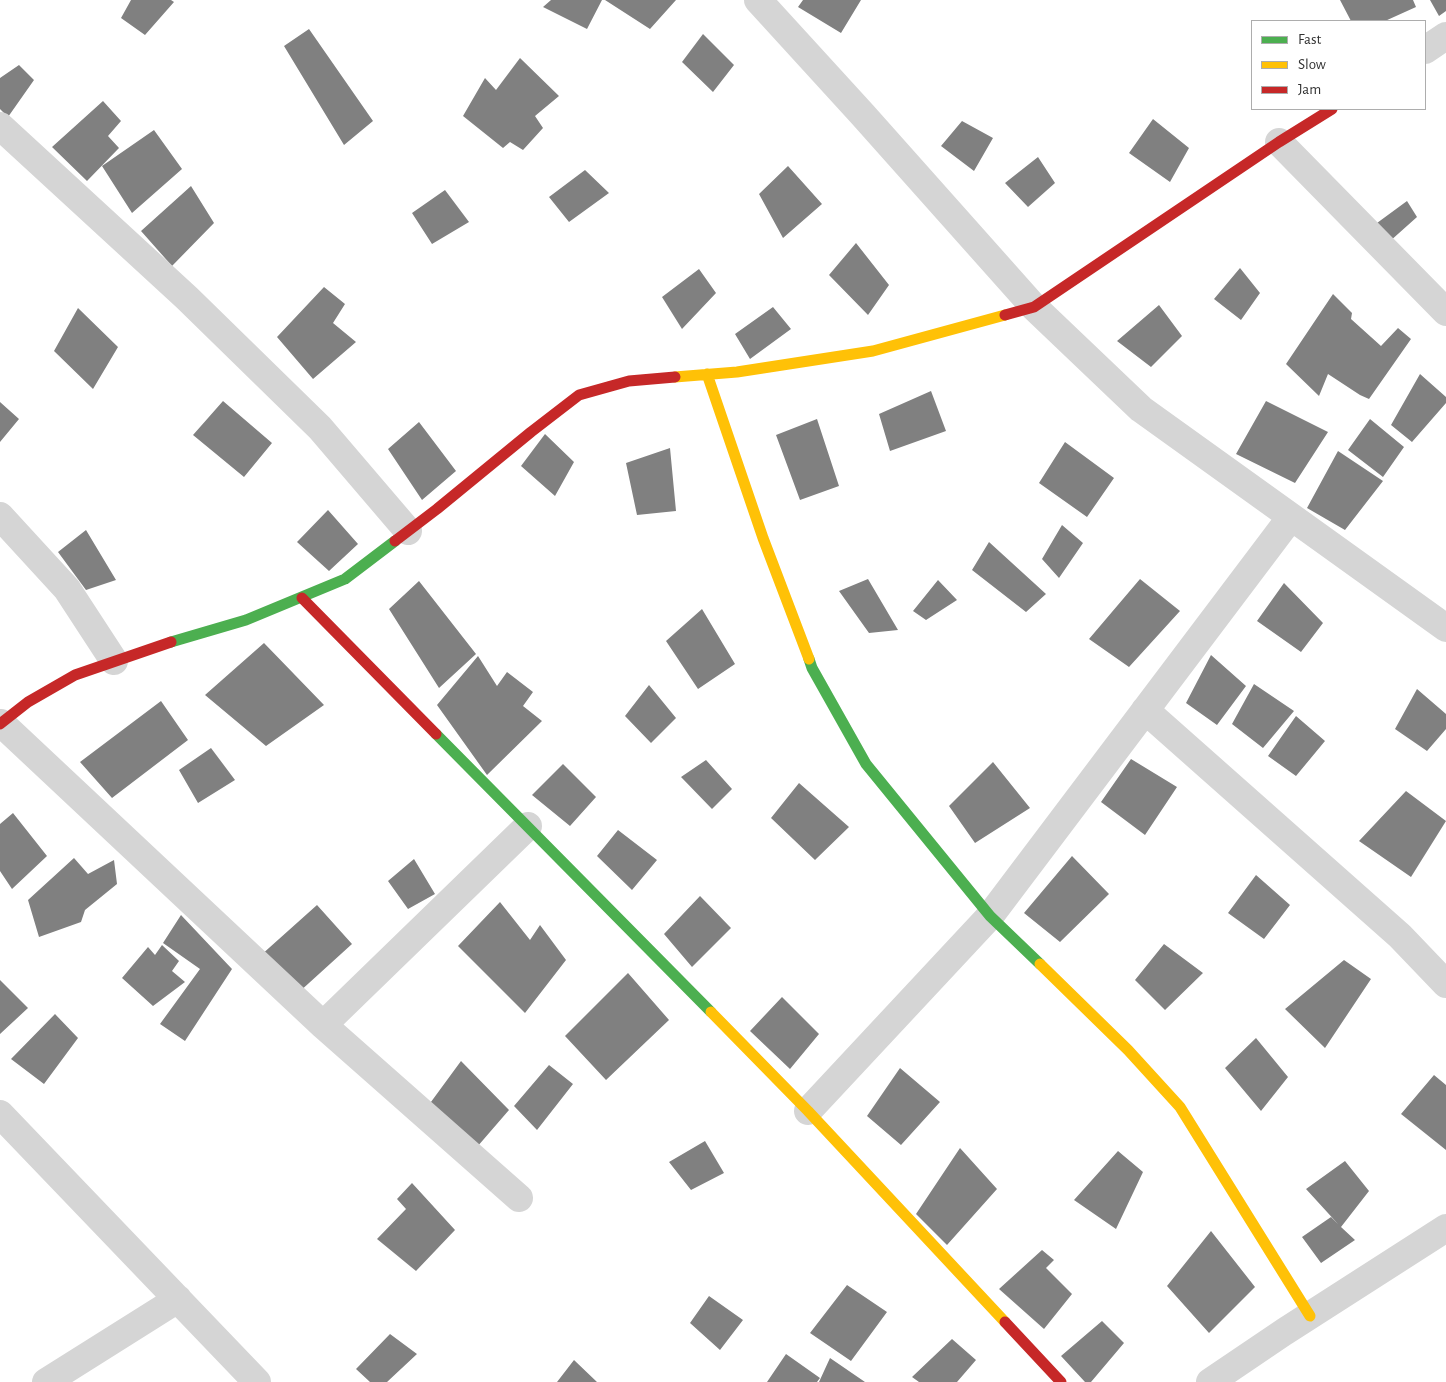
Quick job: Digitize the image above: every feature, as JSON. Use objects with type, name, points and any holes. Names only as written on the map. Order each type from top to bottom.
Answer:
[{"type":"street","points":[[758,0],[1034,307],[1141,410],[1446,628]]},
{"type":"street","points":[[1426,49],[1446,36]]},
{"type":"street","points":[[519,1198],[323,1025],[0,724],[28,702],[75,675],[166,644],[246,620],[345,579],[579,395],[629,381],[737,372],[873,351],[1034,307],[1279,142],[1330,110]]},
{"type":"street","points":[[0,126],[186,298],[320,428],[408,531]]},
{"type":"street","points":[[1279,142],[1446,312]]},
{"type":"street","points":[[707,374],[763,538],[812,668],[866,764],[990,916],[1128,1050],[1180,1107],[1310,1316]]},
{"type":"street","points":[[0,516],[67,589],[114,661]]},
{"type":"street","points":[[808,1111],[990,916],[1291,517]]},
{"type":"street","points":[[302,598],[808,1111],[1061,1382]]},
{"type":"street","points":[[1145,710],[1400,936],[1446,984]]},
{"type":"street","points":[[323,1025],[528,826]]},
{"type":"street","points":[[0,1114],[258,1382]]},
{"type":"street","points":[[1210,1382],[1446,1228]]},
{"type":"street","points":[[46,1382],[178,1299]]},
{"type":"building","points":[[131,0],[171,0],[174,2],[145,35],[121,18]]},
{"type":"building","points":[[551,0],[602,0],[587,29],[543,7]]},
{"type":"building","points":[[605,0],[676,0],[650,29]]},
{"type":"building","points":[[803,0],[861,0],[841,33],[798,7]]},
{"type":"building","points":[[1340,0],[1413,0],[1416,7],[1387,20],[1350,20]]},
{"type":"building","points":[[1430,0],[1446,0],[1446,11],[1439,16]]},
{"type":"building","points":[[309,29],[373,121],[344,145],[284,46]]},
{"type":"building","points":[[703,34],[734,65],[713,92],[682,62]]},
{"type":"building","points":[[520,58],[559,96],[535,116],[543,128],[523,150],[510,142],[503,148],[463,116],[485,78],[496,90]]},
{"type":"building","points":[[19,65],[34,80],[8,117],[0,109],[0,78]]},
{"type":"building","points":[[103,101],[121,121],[108,136],[119,148],[87,181],[52,147]]},
{"type":"building","points":[[1153,119],[1189,148],[1170,182],[1129,153]]},
{"type":"building","points":[[962,121],[993,138],[974,171],[941,146]]},
{"type":"building","points":[[154,130],[182,169],[132,213],[102,166]]},
{"type":"building","points":[[1038,157],[1055,183],[1028,207],[1005,183]]},
{"type":"building","points":[[788,166],[822,204],[783,238],[759,194]]},
{"type":"building","points":[[585,170],[609,193],[569,222],[549,197]]},
{"type":"building","points":[[191,186],[214,223],[172,266],[141,231]]},
{"type":"building","points":[[445,190],[469,222],[432,244],[412,213]]},
{"type":"building","points":[[1407,201],[1417,217],[1389,242],[1377,223]]},
{"type":"building","points":[[856,243],[889,285],[868,315],[829,275]]},
{"type":"building","points":[[1240,268],[1260,293],[1241,320],[1214,299]]},
{"type":"building","points":[[699,269],[716,293],[682,329],[662,297]]},
{"type":"building","points":[[324,287],[345,304],[333,323],[356,342],[313,379],[277,337]]},
{"type":"building","points":[[1333,294],[1352,313],[1351,319],[1381,346],[1398,328],[1411,339],[1369,399],[1328,374],[1319,396],[1286,364]]},
{"type":"building","points":[[1159,305],[1182,336],[1151,367],[1117,341]]},
{"type":"building","points":[[773,307],[791,329],[750,359],[735,334]]},
{"type":"building","points":[[78,308],[118,347],[93,389],[54,351]]},
{"type":"building","points":[[1420,374],[1446,397],[1446,403],[1412,442],[1391,425]]},
{"type":"building","points":[[931,391],[946,431],[890,451],[879,414]]},
{"type":"building","points":[[223,401],[272,443],[244,477],[193,435]]},
{"type":"building","points":[[1266,401],[1328,432],[1295,483],[1236,454]]},
{"type":"building","points":[[0,402],[19,419],[0,442]]},
{"type":"building","points":[[817,419],[839,486],[800,500],[776,435]]},
{"type":"building","points":[[1370,419],[1404,447],[1383,477],[1348,450]]},
{"type":"building","points":[[419,422],[456,471],[422,500],[388,449]]},
{"type":"building","points":[[545,434],[574,462],[555,496],[521,466]]},
{"type":"building","points":[[1065,442],[1114,478],[1087,517],[1039,483]]},
{"type":"building","points":[[670,448],[676,511],[637,515],[626,463]]},
{"type":"building","points":[[1338,451],[1383,481],[1345,530],[1307,508]]},
{"type":"building","points":[[328,510],[358,544],[329,571],[297,542]]},
{"type":"building","points":[[1062,525],[1083,543],[1059,578],[1042,559]]},
{"type":"building","points":[[86,530],[116,580],[86,590],[58,552]]},
{"type":"building","points":[[989,542],[1046,594],[1026,612],[972,570]]},
{"type":"building","points":[[868,579],[898,630],[869,633],[839,591]]},
{"type":"building","points":[[1140,579],[1180,611],[1129,667],[1089,639]]},
{"type":"building","points":[[938,580],[957,600],[926,620],[913,611]]},
{"type":"building","points":[[419,581],[476,654],[439,688],[389,609]]},
{"type":"building","points":[[1284,583],[1323,623],[1301,652],[1257,621]]},
{"type":"building","points":[[702,609],[735,664],[698,689],[666,641]]},
{"type":"building","points":[[264,643],[324,705],[266,746],[205,695]]},
{"type":"building","points":[[1211,655],[1246,686],[1217,725],[1186,703]]},
{"type":"building","points":[[478,656],[497,686],[507,672],[533,692],[523,706],[542,721],[487,775],[437,705]]},
{"type":"building","points":[[1254,684],[1294,711],[1263,748],[1232,724]]},
{"type":"building","points":[[649,685],[676,718],[651,743],[625,716]]},
{"type":"building","points":[[1417,689],[1446,714],[1446,729],[1427,751],[1395,729]]},
{"type":"building","points":[[161,701],[188,740],[112,798],[80,762]]},
{"type":"building","points":[[1296,716],[1325,741],[1296,776],[1268,756]]},
{"type":"building","points":[[211,748],[235,780],[198,803],[179,770]]},
{"type":"building","points":[[1131,759],[1177,787],[1145,835],[1101,802]]},
{"type":"building","points":[[706,760],[732,789],[712,809],[681,777]]},
{"type":"building","points":[[993,762],[1030,808],[975,843],[949,806]]},
{"type":"building","points":[[563,764],[596,797],[570,826],[532,795]]},
{"type":"building","points":[[799,783],[849,827],[815,860],[771,818]]},
{"type":"building","points":[[1406,791],[1446,821],[1411,877],[1359,841]]},
{"type":"building","points":[[13,813],[47,856],[12,889],[0,871],[0,824]]},
{"type":"building","points":[[618,830],[657,860],[632,890],[597,856]]},
{"type":"building","points":[[1072,856],[1109,894],[1060,942],[1024,913]]},
{"type":"building","points":[[74,858],[88,874],[114,860],[117,884],[85,910],[81,922],[39,937],[28,900]]},
{"type":"building","points":[[414,859],[435,894],[408,909],[388,881]]},
{"type":"building","points":[[1256,875],[1290,905],[1264,939],[1228,913]]},
{"type":"building","points":[[700,896],[731,928],[692,967],[664,934]]},
{"type":"building","points":[[500,902],[530,940],[540,925],[566,960],[525,1013],[458,946]]},
{"type":"building","points":[[317,905],[352,944],[298,993],[260,956]]},
{"type":"building","points":[[181,915],[232,969],[185,1041],[160,1024],[200,969],[163,943]]},
{"type":"building","points":[[1164,944],[1203,973],[1165,1010],[1135,980]]},
{"type":"building","points":[[162,945],[179,961],[172,971],[185,982],[153,1006],[122,978],[148,947],[155,955]]},
{"type":"building","points":[[1344,960],[1371,979],[1325,1048],[1285,1009]]},
{"type":"building","points":[[628,973],[669,1020],[606,1080],[565,1036]]},
{"type":"building","points":[[0,980],[28,1008],[0,1034]]},
{"type":"building","points":[[782,997],[819,1034],[790,1069],[750,1031]]},
{"type":"building","points":[[55,1014],[78,1038],[44,1084],[11,1059]]},
{"type":"building","points":[[1256,1038],[1288,1077],[1261,1111],[1225,1068]]},
{"type":"building","points":[[461,1061],[509,1110],[477,1147],[428,1106]]},
{"type":"building","points":[[549,1065],[573,1084],[537,1130],[514,1106]]},
{"type":"building","points":[[900,1068],[940,1102],[901,1145],[867,1116]]},
{"type":"building","points":[[1434,1075],[1446,1085],[1446,1150],[1401,1114]]},
{"type":"building","points":[[705,1141],[724,1173],[691,1190],[669,1162]]},
{"type":"building","points":[[960,1148],[997,1189],[947,1245],[916,1214]]},
{"type":"building","points":[[1118,1151],[1143,1172],[1116,1229],[1074,1200]]},
{"type":"building","points":[[1345,1161],[1369,1191],[1341,1227],[1355,1240],[1321,1263],[1302,1237],[1331,1217],[1338,1224],[1306,1189]]},
{"type":"building","points":[[412,1183],[455,1230],[416,1271],[377,1239],[406,1209],[397,1199]]},
{"type":"building","points":[[1211,1231],[1255,1287],[1209,1333],[1167,1286]]},
{"type":"building","points":[[1042,1250],[1054,1260],[1046,1268],[1072,1294],[1044,1329],[999,1289]]},
{"type":"building","points":[[847,1285],[887,1312],[851,1361],[810,1333]]},
{"type":"building","points":[[709,1296],[743,1320],[720,1350],[690,1323]]},
{"type":"building","points":[[1102,1321],[1124,1343],[1091,1382],[1085,1382],[1061,1356]]},
{"type":"building","points":[[390,1334],[417,1354],[387,1382],[370,1382],[356,1369]]},
{"type":"building","points":[[952,1339],[976,1360],[957,1382],[919,1382],[912,1377]]},
{"type":"building","points":[[786,1354],[820,1378],[817,1382],[767,1382]]},
{"type":"building","points":[[830,1358],[865,1382],[819,1382]]},
{"type":"building","points":[[574,1360],[597,1382],[557,1382]]},
{"type":"traffic: fast","points":[[171,642],[246,620],[345,579],[395,541]]},
{"type":"traffic: fast","points":[[809,659],[812,668],[866,764],[990,916],[1040,964]]},
{"type":"traffic: fast","points":[[436,734],[711,1012]]},
{"type":"traffic: slow","points":[[675,377],[737,372],[873,351],[1005,315]]},
{"type":"traffic: slow","points":[[707,374],[763,538],[809,659]]},
{"type":"traffic: slow","points":[[1040,964],[1128,1050],[1180,1107],[1310,1316]]},
{"type":"traffic: slow","points":[[711,1012],[808,1111],[1005,1322]]},
{"type":"traffic: jam","points":[[1005,315],[1034,307],[1279,142],[1330,110]]},
{"type":"traffic: jam","points":[[395,541],[579,395],[629,381],[675,377]]},
{"type":"traffic: jam","points":[[302,598],[436,734]]},
{"type":"traffic: jam","points":[[0,724],[28,702],[75,675],[171,642]]},
{"type":"traffic: jam","points":[[1005,1322],[1061,1382]]}]
